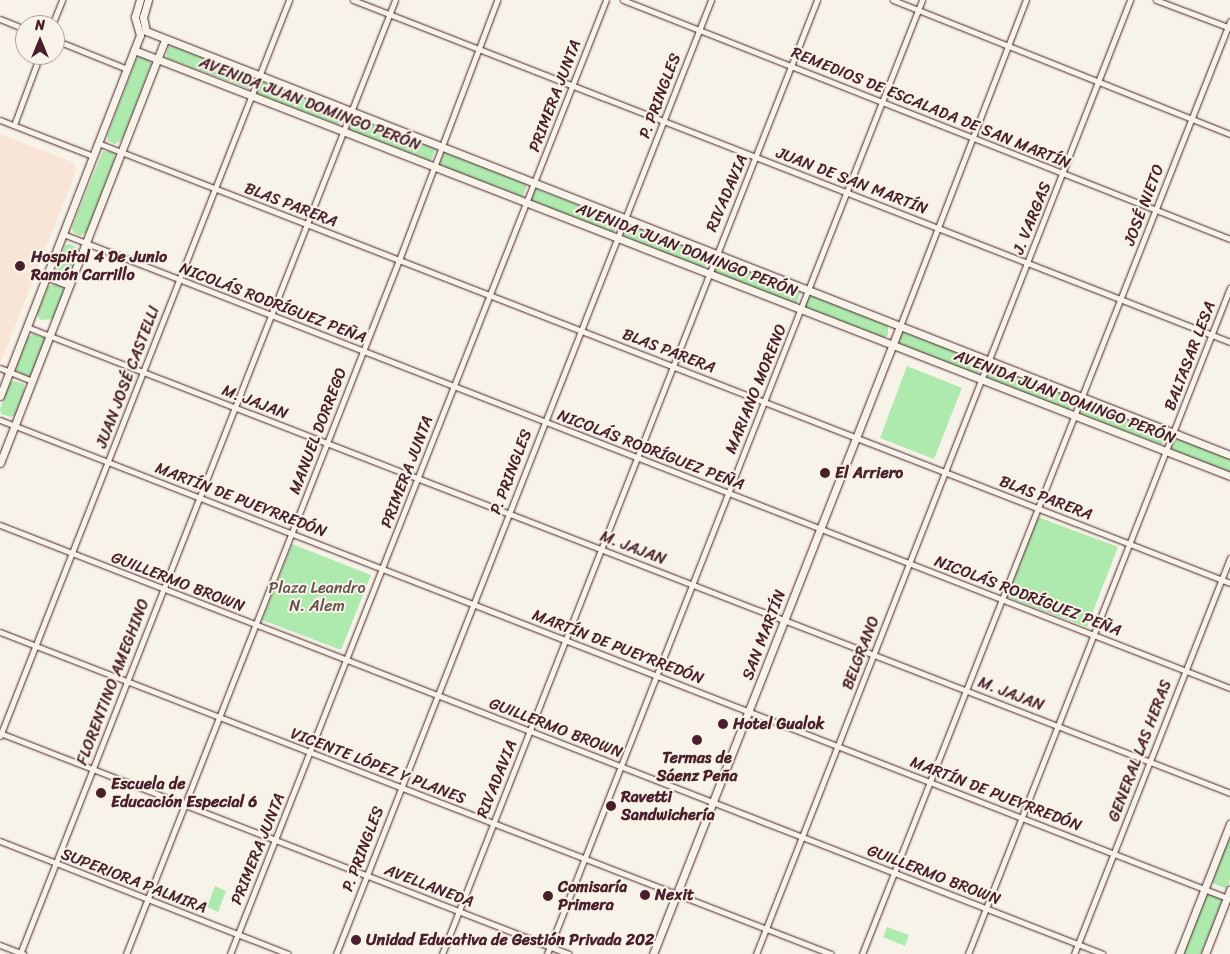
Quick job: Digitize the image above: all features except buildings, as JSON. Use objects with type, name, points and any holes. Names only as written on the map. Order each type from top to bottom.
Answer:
[{"type":"main road","name":"AVENIDA JUAN DOMINGO PERÓN","points":[[144,0],[143,17],[146,31],[351,113],[1230,455]]},
{"type":"main road","points":[[0,396],[140,35],[135,17],[144,0]]},
{"type":"main road","points":[[0,463],[166,39]]},
{"type":"main road","name":"AVENIDA JUAN DOMINGO PERÓN","points":[[134,50],[1230,476]]},
{"type":"main road","points":[[46,276],[70,285]]},
{"type":"main road","name":"SAN MARTÍN","points":[[653,954],[900,326]]},
{"type":"main road","points":[[1179,954],[1230,824]]},
{"type":"main road","points":[[1205,954],[1229,896]]},
{"type":"street","points":[[56,15],[62,0]]},
{"type":"street","name":"JUAN JOSÉ CASTELLI","points":[[0,734],[289,0]]},
{"type":"street","name":"JUAN DE SAN MARTÍN","points":[[353,0],[1230,342]]},
{"type":"street","name":"FLORENTINO AMEGHINO","points":[[21,954],[162,589],[200,498],[395,0]]},
{"type":"street","name":"MANUEL DORREGO","points":[[126,954],[254,624],[328,443],[497,0]]},
{"type":"street","name":"PRIMERA JUNTA","points":[[230,954],[606,0]]},
{"type":"street","name":"REMEDIOS DE ESCALADA DE SAN MARTÍN","points":[[623,0],[883,100],[1230,239]]},
{"type":"street","name":"P. PRINGLES","points":[[336,954],[711,0]]},
{"type":"street","name":"RIVADAVIA","points":[[442,954],[673,366],[707,273],[817,0]]},
{"type":"street","points":[[893,0],[1230,134]]},
{"type":"street","name":"MARIANO MORENO","points":[[547,954],[922,0]]},
{"type":"street","points":[[900,326],[1026,0]]},
{"type":"street","name":"J. VARGAS","points":[[988,361],[1064,174],[1130,0]]},
{"type":"street","points":[[1156,0],[1229,27]]},
{"type":"street","points":[[0,19],[15,25]]},
{"type":"street","name":"JOSÉ NIETO","points":[[862,954],[1230,21]]},
{"type":"street","points":[[65,44],[127,69]]},
{"type":"street","points":[[14,125],[36,65]]},
{"type":"street","points":[[0,120],[93,156]]},
{"type":"street","name":"BLAS PARERA","points":[[98,143],[1230,583]]},
{"type":"street","name":"NICOLÁS RODRÍGUEZ PEÑA","points":[[63,234],[544,423],[637,457],[1230,688]]},
{"type":"street","name":"BALTASAR LESA","points":[[968,954],[1230,288]]},
{"type":"street","name":"M. JAJAN","points":[[27,327],[1230,793]]},
{"type":"street","name":"BELGRANO","points":[[756,954],[988,361]]},
{"type":"street","points":[[0,368],[32,381]]},
{"type":"street","name":"MARTÍN DE PUEYRREDÓN","points":[[0,420],[1114,854],[1229,896]]},
{"type":"street","name":"GUILLERMO BROWN","points":[[0,526],[1103,954]]},
{"type":"street","name":"GENERAL LAS HERAS","points":[[1074,954],[1230,558]]},
{"type":"street","name":"VICENTE LÓPEZ Y PLANES","points":[[0,632],[831,954]]},
{"type":"street","name":"AVELLANEDA","points":[[0,734],[569,954]]},
{"type":"street","name":"SUPERIORA PALMIRA","points":[[0,842],[288,954]]},
{"type":"street","points":[[0,945],[21,954]]},
{"type":"shaded area","name":"Hospital 4 De Junio Ramón Carrillo","points":[[0,134],[72,162],[77,169],[0,364]]},
{"type":"green space","points":[[172,46],[253,77],[249,89],[166,58],[168,47]]},
{"type":"green space","points":[[140,56],[149,59],[151,65],[122,140],[115,144],[108,141],[107,136],[136,60]]},
{"type":"green space","points":[[262,81],[344,113],[339,125],[257,94]]},
{"type":"green space","points":[[352,117],[436,148],[431,161],[347,129]]},
{"type":"green space","points":[[103,151],[113,152],[115,158],[87,232],[80,236],[73,232],[72,227]]},
{"type":"green space","points":[[444,152],[527,184],[523,197],[439,165]]},
{"type":"green space","points":[[534,188],[619,221],[613,234],[529,201]]},
{"type":"green space","points":[[626,222],[709,256],[704,269],[620,236]]},
{"type":"green space","points":[[70,244],[78,248],[80,253],[70,277],[58,277],[55,273],[65,245]]},
{"type":"green space","points":[[716,258],[801,291],[796,305],[711,272]]},
{"type":"green space","points":[[55,284],[63,286],[64,293],[54,319],[40,320],[37,314],[48,286]]},
{"type":"green space","points":[[809,294],[888,325],[888,335],[883,338],[804,307]]},
{"type":"green space","points":[[900,331],[984,361],[978,375],[899,344]]},
{"type":"green space","points":[[33,334],[46,338],[30,378],[15,370],[27,338]]},
{"type":"green space","points":[[990,363],[1075,396],[1069,410],[985,378]]},
{"type":"green space","points":[[907,366],[962,388],[934,459],[880,438]]},
{"type":"green space","points":[[14,381],[24,384],[25,390],[16,415],[11,417],[1,414],[0,409],[9,383]]},
{"type":"green space","points":[[1083,399],[1167,431],[1162,445],[1078,413]]},
{"type":"green space","points":[[1174,435],[1230,457],[1230,473],[1169,450]]},
{"type":"green space","points":[[1038,517],[1118,547],[1087,627],[1007,597]]},
{"type":"green space","name":"Plaza Leandro N. Alem","points":[[292,544],[371,575],[341,650],[262,620]]},
{"type":"green space","points":[[1230,834],[1230,880],[1227,889],[1212,883]]},
{"type":"green space","points":[[215,886],[226,891],[218,912],[207,907]]},
{"type":"green space","points":[[1207,893],[1223,899],[1201,954],[1183,954]]},
{"type":"green space","points":[[887,927],[909,935],[905,946],[883,937]]},
{"type":"place","name":"Hospital 4 De Junio Ramón Carrillo","points":[[20,266]]},
{"type":"place","name":"El Arriero","points":[[825,473]]},
{"type":"place","name":"Hotel Gualok","points":[[723,724]]},
{"type":"place","name":"Termas de Sáenz Peña","points":[[697,740]]},
{"type":"place","name":"Escuela de Educación Especial 6","points":[[101,793]]},
{"type":"place","name":"Ravetti Sandwichería","points":[[611,806]]},
{"type":"place","name":"Nexit","points":[[645,895]]},
{"type":"place","name":"Comisaría Primera","points":[[548,896]]},
{"type":"place","name":"Unidad Educativa de Gestión Privada 202","points":[[356,940]]}]
